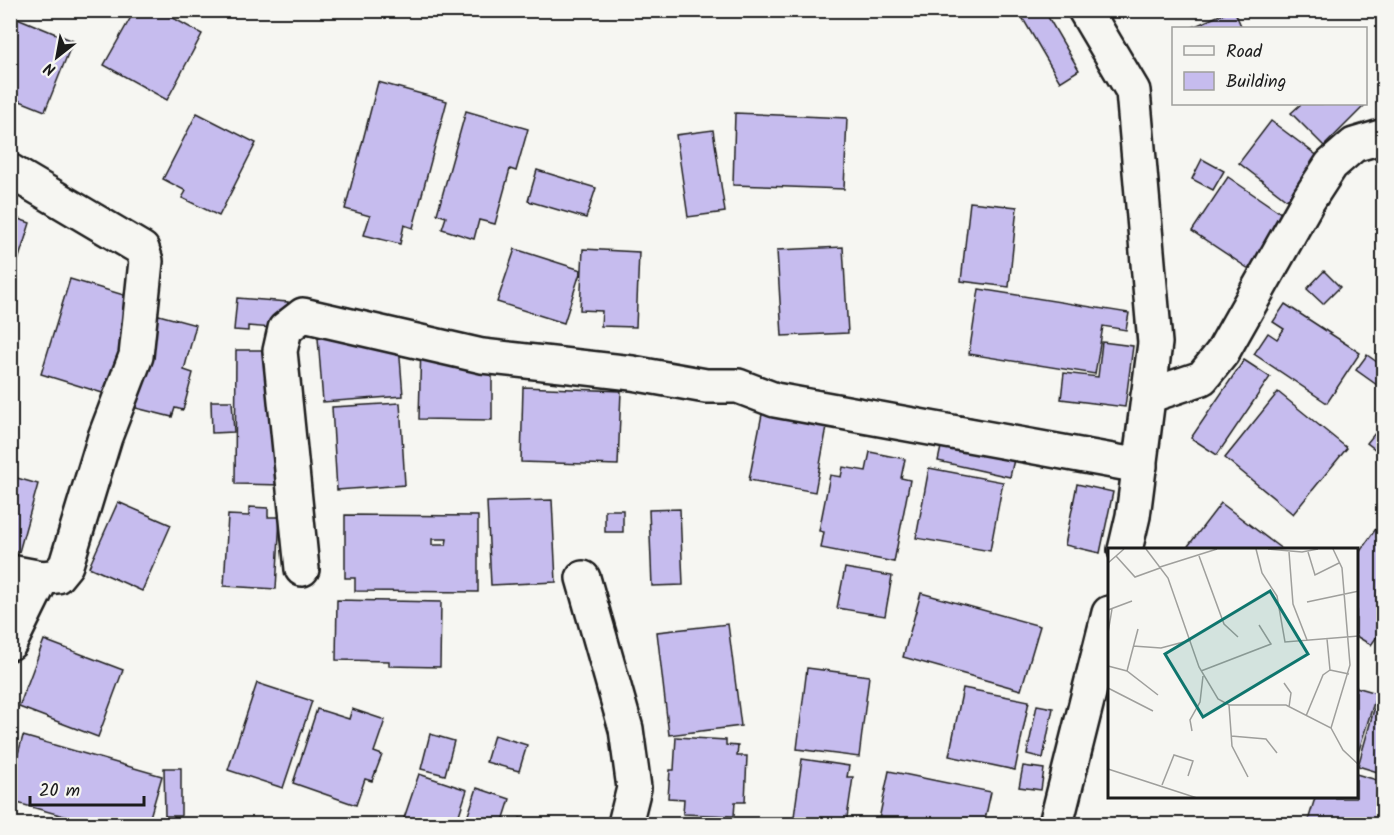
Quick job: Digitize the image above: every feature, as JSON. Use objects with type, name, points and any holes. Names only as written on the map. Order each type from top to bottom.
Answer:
[{"type":"street","points":[[1085,10],[1133,91],[1155,343],[1133,516],[1125,548]]},
{"type":"street","points":[[1148,396],[1203,378],[1222,353],[1309,199],[1331,165],[1354,144],[1383,136]]},
{"type":"street","points":[[10,171],[142,249],[146,255],[136,356],[105,438],[66,565],[57,576],[42,578],[10,572]]},
{"type":"street","points":[[302,569],[280,351],[285,329],[303,315],[339,321],[482,356],[632,373],[706,386],[738,386],[775,400],[1140,466]]},
{"type":"street","points":[[10,643],[42,578]]},
{"type":"street","points":[[583,578],[626,729],[634,788],[625,825]]},
{"type":"street","points":[[1056,825],[1108,617]]},
{"type":"building","points":[[135,10],[159,10],[202,34],[167,100],[104,65]]},
{"type":"building","points":[[1044,10],[1079,70],[1060,82],[1019,12]]},
{"type":"building","points":[[1234,10],[1242,27],[1193,27]]},
{"type":"building","points":[[10,15],[73,41],[45,111],[10,97]]},
{"type":"building","points":[[378,82],[447,101],[413,228],[404,225],[400,244],[364,235],[370,216],[345,209]]},
{"type":"building","points":[[1300,105],[1365,105],[1324,146],[1291,113]]},
{"type":"building","points":[[466,111],[528,129],[516,171],[510,169],[495,224],[479,220],[474,239],[442,229],[446,217],[437,214]]},
{"type":"building","points":[[197,113],[256,143],[219,216],[182,198],[186,191],[163,179]]},
{"type":"building","points":[[735,113],[847,118],[844,189],[733,185]]},
{"type":"building","points":[[1271,121],[1319,157],[1287,200],[1239,163]]},
{"type":"building","points":[[713,130],[725,212],[688,217],[676,135]]},
{"type":"building","points":[[1202,159],[1224,171],[1213,190],[1192,179]]},
{"type":"building","points":[[537,170],[596,188],[586,218],[528,201]]},
{"type":"building","points":[[1228,177],[1285,216],[1249,269],[1192,231]]},
{"type":"building","points":[[970,202],[1017,207],[1009,287],[961,281]]},
{"type":"building","points":[[10,216],[30,223],[10,286]]},
{"type":"building","points":[[843,247],[848,333],[782,336],[777,250]]},
{"type":"building","points":[[515,249],[581,270],[564,323],[497,302]]},
{"type":"building","points":[[583,249],[639,252],[636,327],[601,326],[602,311],[580,310]]},
{"type":"building","points":[[1324,271],[1340,287],[1323,304],[1307,289]]},
{"type":"building","points":[[70,279],[137,299],[109,395],[41,374]]},
{"type":"building","points":[[979,289],[1129,313],[1126,330],[1103,326],[1095,374],[969,354]]},
{"type":"building","points":[[237,298],[288,302],[286,329],[248,326],[248,331],[234,330]]},
{"type":"building","points":[[1285,304],[1360,353],[1327,403],[1254,354],[1268,333],[1277,339],[1284,329],[1273,322]]},
{"type":"building","points":[[144,311],[196,325],[184,370],[193,373],[183,410],[175,408],[172,417],[120,404]]},
{"type":"building","points":[[398,332],[403,396],[323,402],[318,338]]},
{"type":"building","points":[[448,336],[472,336],[472,345],[492,346],[492,420],[419,419],[421,345]]},
{"type":"building","points":[[1102,342],[1133,346],[1125,407],[1061,399],[1064,373],[1098,377]]},
{"type":"building","points":[[236,350],[284,350],[284,485],[235,484]]},
{"type":"building","points":[[1367,355],[1384,367],[1384,375],[1377,385],[1356,370]]},
{"type":"building","points":[[1244,360],[1270,377],[1217,455],[1191,438]]},
{"type":"building","points":[[523,387],[621,391],[618,465],[521,462]]},
{"type":"building","points":[[10,390],[13,390],[12,414],[10,414]]},
{"type":"building","points":[[1278,392],[1347,448],[1293,514],[1225,458]]},
{"type":"building","points":[[211,401],[232,401],[234,432],[212,433]]},
{"type":"building","points":[[400,403],[405,485],[337,490],[332,407]]},
{"type":"building","points":[[763,409],[828,421],[815,492],[749,480]]},
{"type":"building","points":[[961,415],[1021,429],[1010,477],[938,461],[947,419],[959,422]]},
{"type":"building","points":[[1380,427],[1384,430],[1384,456],[1367,443]]},
{"type":"building","points":[[870,452],[905,459],[901,478],[910,480],[894,562],[821,548],[824,532],[819,531],[830,475],[841,477],[843,467],[866,471]]},
{"type":"building","points":[[929,468],[1003,482],[990,551],[916,538]]},
{"type":"building","points":[[10,476],[38,484],[19,552],[10,549]]},
{"type":"building","points":[[1077,484],[1113,492],[1100,553],[1065,545]]},
{"type":"building","points":[[552,500],[556,582],[491,585],[487,502]]},
{"type":"building","points":[[118,502],[171,525],[142,591],[89,567]]},
{"type":"building","points":[[1221,503],[1280,548],[1187,548]]},
{"type":"building","points":[[249,507],[268,508],[268,517],[280,517],[276,589],[224,586],[228,515],[249,516]]},
{"type":"building","points":[[680,509],[683,585],[652,586],[649,510]]},
{"type":"building","points":[[605,510],[623,510],[623,532],[605,532]]},
{"type":"building","points":[[345,515],[478,516],[478,592],[355,591],[355,578],[345,578]],"holes":[[[432,539],[447,539],[446,545],[432,545]]]},
{"type":"building","points":[[1380,523],[1384,526],[1384,627],[1371,645],[1358,637],[1358,554]]},
{"type":"building","points":[[845,568],[892,576],[885,616],[837,608]]},
{"type":"building","points":[[921,593],[1040,626],[1021,690],[903,657]]},
{"type":"building","points":[[337,600],[441,602],[440,667],[389,666],[389,661],[336,660]]},
{"type":"building","points":[[728,624],[741,726],[669,735],[657,632]]},
{"type":"building","points":[[44,640],[123,670],[98,737],[19,707]]},
{"type":"building","points":[[807,668],[869,676],[859,757],[797,749]]},
{"type":"building","points":[[257,683],[312,701],[283,788],[228,770]]},
{"type":"building","points":[[963,688],[1029,701],[1015,770],[949,756]]},
{"type":"building","points":[[1358,688],[1377,693],[1358,753]]},
{"type":"building","points":[[1377,699],[1384,701],[1384,774],[1358,766]]},
{"type":"building","points":[[1037,705],[1053,708],[1043,758],[1027,754]]},
{"type":"building","points":[[317,709],[349,719],[352,709],[385,720],[374,752],[382,755],[372,781],[365,779],[356,805],[293,783]]},
{"type":"building","points":[[430,734],[454,741],[445,775],[421,769]]},
{"type":"building","points":[[494,735],[527,745],[519,771],[486,762]]},
{"type":"building","points":[[23,736],[162,776],[148,824],[92,824],[10,801],[10,782]]},
{"type":"building","points":[[676,737],[726,740],[726,745],[738,746],[737,756],[747,756],[745,802],[735,802],[734,816],[683,814],[684,799],[668,798],[670,770],[674,770]]},
{"type":"building","points":[[802,759],[849,766],[847,777],[853,777],[846,824],[793,824]]},
{"type":"building","points":[[1023,766],[1044,769],[1041,790],[1019,787]]},
{"type":"building","points":[[164,768],[181,768],[181,816],[165,816]]},
{"type":"building","points":[[889,771],[991,792],[984,824],[878,824]]},
{"type":"building","points":[[419,774],[467,790],[456,824],[402,824]]},
{"type":"building","points":[[1358,775],[1384,782],[1384,806],[1378,824],[1307,824],[1315,799],[1358,799]]},
{"type":"building","points":[[477,788],[510,799],[502,824],[465,824]]},
{"type":"building","points":[[520,818],[543,824],[518,824]]},
{"type":"building","points":[[169,821],[188,823],[188,824],[169,824]]}]
